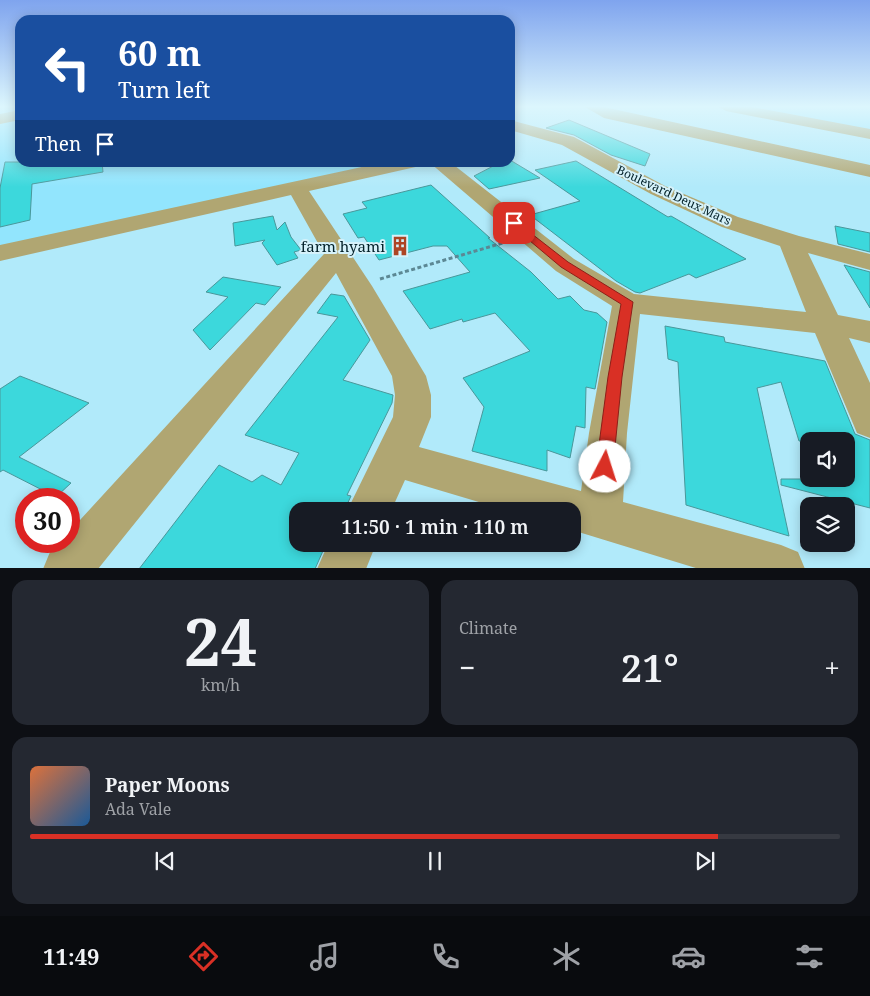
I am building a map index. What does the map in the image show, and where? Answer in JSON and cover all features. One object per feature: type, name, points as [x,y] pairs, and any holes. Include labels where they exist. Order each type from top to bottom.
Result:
[{"type":"street","name":"Boulevard Deux Mars","points":[[536,134],[568,141],[685,202],[730,222],[790,242],[870,262]]},
{"type":"street","points":[[698,134],[870,171]]},
{"type":"street","points":[[847,166],[865,134]]},
{"type":"street","points":[[0,253],[391,167]]},
{"type":"street","points":[[444,167],[565,265],[628,302],[828,324],[870,332]]},
{"type":"street","points":[[297,188],[336,255],[358,286],[409,376],[414,395],[412,417],[395,459],[374,502]]},
{"type":"street","points":[[790,242],[870,422]]},
{"type":"street","points":[[67,568],[336,255]]},
{"type":"street","points":[[600,518],[608,433],[628,302]]},
{"type":"street","points":[[395,459],[781,568]]},
{"type":"street","points":[[341,568],[349,552]]},
{"type":"path","points":[[358,286],[530,235]]},
{"type":"shaded area","points":[[0,134],[15,134],[15,167],[382,167],[0,247]]},
{"type":"building","points":[[568,134],[601,134],[650,154],[645,166],[611,155]]},
{"type":"building","points":[[576,161],[668,217],[671,216],[746,259],[696,278],[689,274],[640,293],[635,292],[616,281],[530,215],[580,201],[535,170]]},
{"type":"building","points":[[5,162],[15,162],[15,167],[102,167],[103,172],[32,184],[30,220],[0,227],[0,188]]},
{"type":"building","points":[[515,163],[540,178],[489,189],[474,176],[491,167],[515,167]]},
{"type":"building","points":[[431,185],[490,238],[488,238],[531,272],[558,299],[570,296],[584,310],[597,313],[607,322],[595,389],[586,387],[585,428],[576,426],[570,458],[547,450],[547,471],[472,451],[484,407],[463,378],[530,351],[495,313],[463,322],[462,319],[430,329],[403,291],[470,272],[447,246],[433,246],[379,260],[364,237],[358,238],[343,214],[367,208],[362,202]]},
{"type":"building","points":[[273,216],[277,230],[285,222],[291,237],[301,250],[294,252],[298,258],[277,265],[262,243],[265,240],[235,246],[233,223]]},
{"type":"building","points":[[835,226],[870,233],[870,252],[838,244]]},
{"type":"building","points":[[844,265],[870,272],[870,308]]},
{"type":"building","points":[[223,277],[281,287],[265,305],[256,303],[210,350],[193,330],[228,297],[206,292]]},
{"type":"building","points":[[331,294],[344,296],[370,340],[343,380],[393,395],[392,403],[347,495],[351,496],[348,502],[289,502],[289,552],[322,552],[315,568],[140,568],[219,465],[252,482],[262,475],[281,485],[299,453],[245,435],[338,317],[317,313]]},
{"type":"building","points":[[665,326],[724,337],[725,342],[825,361],[854,432],[800,432],[799,441],[781,382],[757,388],[789,536],[686,505],[678,362],[668,359]]},
{"type":"building","points":[[20,376],[89,403],[19,457],[71,483],[66,488],[38,488],[3,470],[0,472],[0,389]]},
{"type":"building","points":[[855,434],[870,440],[870,508],[855,504],[855,497],[827,497],[781,485],[781,479],[800,479],[800,487],[855,487]]},
{"type":"place","name":"farm hyami","points":[[400,246]]},
{"type":"route","points":[[514,223],[565,265],[628,302],[615,377],[605,467]]}]
